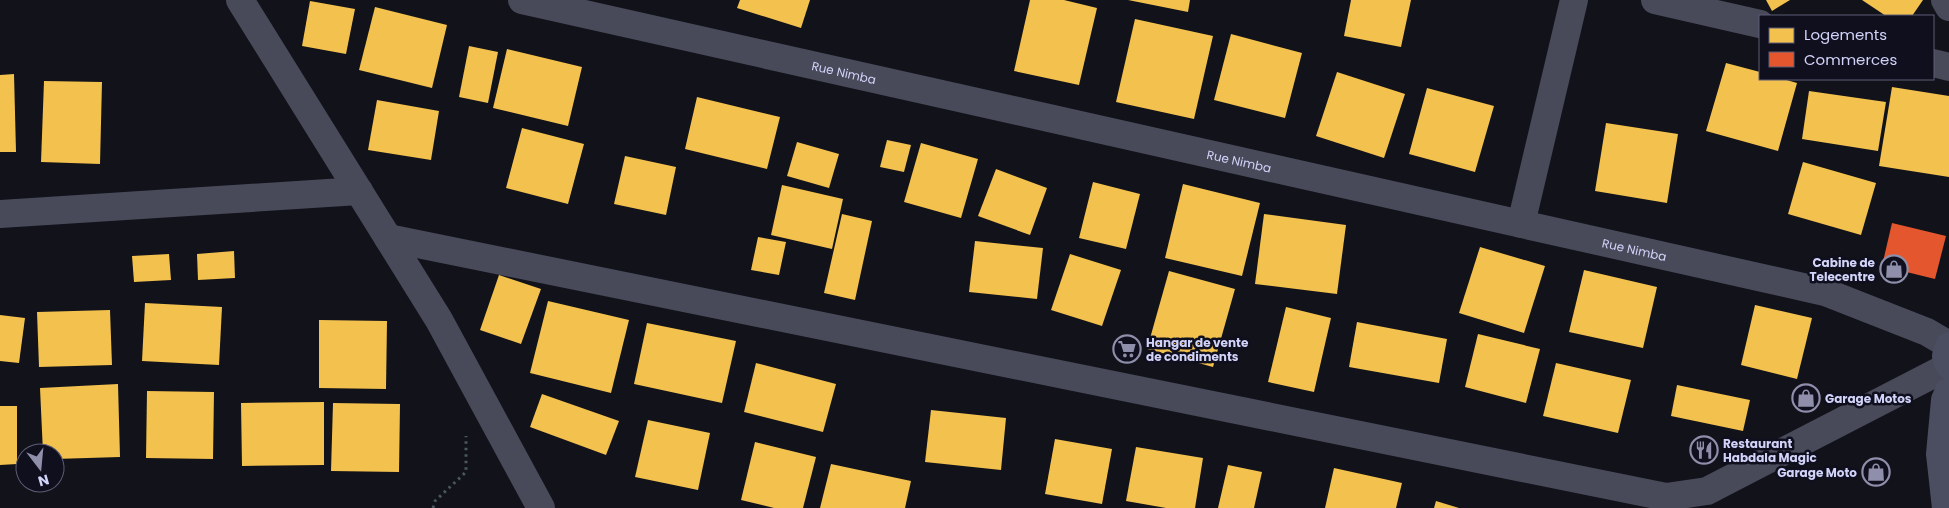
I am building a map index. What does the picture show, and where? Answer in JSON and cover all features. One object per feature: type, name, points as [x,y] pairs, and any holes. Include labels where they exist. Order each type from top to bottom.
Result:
[{"type":"street","points":[[240,0],[439,320],[541,508]]},
{"type":"street","name":"Rue Nimba","points":[[522,0],[1824,292],[1927,332],[1949,346]]},
{"type":"street","points":[[1521,224],[1574,0]]},
{"type":"street","points":[[1656,0],[1759,24]]},
{"type":"street","points":[[1945,0],[1949,7]]},
{"type":"street","points":[[1934,63],[1949,66]]},
{"type":"street","points":[[0,214],[359,191]]},
{"type":"street","points":[[388,238],[1666,497],[1707,491],[1949,366],[1946,356],[1949,346]]},
{"type":"street","points":[[1946,508],[1940,454],[1945,400],[1949,391]]},
{"type":"path","points":[[433,508],[435,501],[466,472],[466,428]]},
{"type":"building: Logements","points":[[740,0],[810,0],[801,28],[737,8]]},
{"type":"building: Logements","points":[[1030,0],[1064,0],[1097,8],[1079,85],[1014,71]]},
{"type":"building: Logements","points":[[1128,0],[1190,0],[1188,12]]},
{"type":"building: Logements","points":[[1351,0],[1411,0],[1401,47],[1344,36]]},
{"type":"building: Logements","points":[[1766,0],[1790,0],[1772,11]]},
{"type":"building: Logements","points":[[1862,0],[1923,0],[1913,15],[1884,15]]},
{"type":"building: Logements","points":[[310,1],[355,9],[346,54],[302,46]]},
{"type":"building: Logements","points":[[375,7],[447,25],[432,88],[359,70]]},
{"type":"building: Logements","points":[[1135,19],[1213,36],[1194,119],[1116,102]]},
{"type":"building: Logements","points":[[1231,34],[1302,53],[1285,118],[1214,100]]},
{"type":"building: Logements","points":[[469,46],[498,52],[488,103],[459,97]]},
{"type":"building: Logements","points":[[507,49],[582,67],[568,126],[493,108]]},
{"type":"building: Logements","points":[[1726,63],[1759,72],[1759,80],[1786,80],[1797,83],[1778,151],[1706,131]]},
{"type":"building: Logements","points":[[1337,72],[1405,94],[1384,158],[1316,136]]},
{"type":"building: Logements","points":[[14,74],[16,152],[0,152],[0,75]]},
{"type":"building: Logements","points":[[44,81],[102,82],[100,164],[41,162]]},
{"type":"building: Logements","points":[[1892,87],[1949,96],[1949,177],[1879,166]]},
{"type":"building: Logements","points":[[1427,88],[1494,106],[1475,172],[1409,154]]},
{"type":"building: Logements","points":[[1809,91],[1886,102],[1878,151],[1802,139]]},
{"type":"building: Logements","points":[[697,97],[780,117],[767,169],[685,149]]},
{"type":"building: Logements","points":[[377,100],[439,111],[431,160],[368,150]]},
{"type":"building: Logements","points":[[1606,123],[1678,134],[1667,203],[1595,191]]},
{"type":"building: Logements","points":[[522,128],[584,144],[568,204],[506,188]]},
{"type":"building: Logements","points":[[887,140],[911,145],[904,172],[880,167]]},
{"type":"building: Logements","points":[[797,142],[839,154],[829,188],[787,176]]},
{"type":"building: Logements","points":[[921,143],[978,159],[961,218],[904,202]]},
{"type":"building: Logements","points":[[625,156],[676,167],[666,215],[614,204]]},
{"type":"building: Logements","points":[[1803,162],[1876,183],[1861,235],[1788,214]]},
{"type":"building: Logements","points":[[996,169],[1047,188],[1030,235],[978,216]]},
{"type":"building: Logements","points":[[1093,182],[1140,194],[1126,249],[1079,238]]},
{"type":"building: Logements","points":[[1183,184],[1260,203],[1242,276],[1165,258]]},
{"type":"building: Logements","points":[[782,185],[843,199],[832,249],[771,235]]},
{"type":"building: Logements","points":[[842,214],[872,221],[855,300],[824,293]]},
{"type":"building: Logements","points":[[1264,214],[1346,225],[1337,294],[1255,284]]},
{"type":"building: Logements","points":[[758,237],[786,242],[779,275],[751,270]]},
{"type":"building: Logements","points":[[975,241],[1043,248],[1037,299],[969,292]]},
{"type":"building: Logements","points":[[1480,247],[1545,266],[1524,333],[1459,313]]},
{"type":"building: Logements","points":[[234,251],[235,278],[198,280],[197,254]]},
{"type":"building: Logements","points":[[169,254],[171,280],[134,282],[132,256]]},
{"type":"building: Logements","points":[[1070,254],[1121,270],[1102,326],[1051,310]]},
{"type":"building: Logements","points":[[1584,270],[1657,287],[1643,348],[1569,332]]},
{"type":"building: Logements","points":[[1169,271],[1235,289],[1213,367],[1147,349]]},
{"type":"building: Logements","points":[[499,275],[541,289],[521,344],[480,330]]},
{"type":"building: Logements","points":[[548,301],[629,320],[611,393],[530,373]]},
{"type":"building: Logements","points":[[145,303],[222,307],[219,365],[142,361]]},
{"type":"building: Logements","points":[[1755,305],[1812,318],[1797,379],[1741,365]]},
{"type":"building: Logements","points":[[1286,307],[1331,318],[1314,392],[1268,382]]},
{"type":"building: Logements","points":[[110,310],[112,365],[39,367],[37,312]]},
{"type":"building: Logements","points":[[0,315],[25,318],[19,363],[0,361]]},
{"type":"building: Logements","points":[[319,320],[387,321],[386,389],[319,388]]},
{"type":"building: Logements","points":[[1357,322],[1447,339],[1439,383],[1349,367]]},
{"type":"building: Logements","points":[[647,323],[736,341],[722,403],[634,384]]},
{"type":"building: Logements","points":[[1478,334],[1540,349],[1526,403],[1465,387]]},
{"type":"building: Logements","points":[[756,363],[836,384],[823,432],[744,412]]},
{"type":"building: Logements","points":[[1556,363],[1631,380],[1618,433],[1543,416]]},
{"type":"building: Logements","points":[[118,384],[120,457],[65,459],[65,443],[43,443],[40,388]]},
{"type":"building: Logements","points":[[1677,385],[1750,400],[1743,431],[1671,416]]},
{"type":"building: Logements","points":[[147,391],[214,392],[213,459],[146,458]]},
{"type":"building: Logements","points":[[542,394],[619,421],[606,455],[530,427]]},
{"type":"building: Logements","points":[[324,402],[324,465],[242,466],[241,403]]},
{"type":"building: Logements","points":[[333,403],[400,404],[399,472],[331,471]]},
{"type":"building: Logements","points":[[0,406],[17,406],[15,464],[0,465]]},
{"type":"building: Logements","points":[[931,410],[1006,418],[1001,470],[925,462]]},
{"type":"building: Logements","points":[[648,420],[710,433],[698,490],[635,477]]},
{"type":"building: Logements","points":[[1055,439],[1112,449],[1102,504],[1045,494]]},
{"type":"building: Logements","points":[[755,442],[816,457],[803,508],[774,508],[741,500]]},
{"type":"building: Logements","points":[[1136,447],[1203,458],[1195,508],[1166,508],[1126,501]]},
{"type":"building: Logements","points":[[831,464],[911,481],[905,508],[820,508]]},
{"type":"building: Logements","points":[[1228,465],[1262,472],[1254,508],[1218,508]]},
{"type":"building: Logements","points":[[1334,468],[1402,483],[1396,508],[1325,508]]},
{"type":"building: Logements","points":[[1436,501],[1459,508],[1434,508]]},
{"type":"building: Commerces","points":[[1892,223],[1946,236],[1935,279],[1882,266]]},
{"type":"place","name":"Cabine de Telecentre","points":[[1894,269]]},
{"type":"place","name":"Hangar de vente de condiments","points":[[1127,349]]},
{"type":"place","name":"Garage Motos","points":[[1806,398]]},
{"type":"place","name":"Restaurant Habdala Magic","points":[[1704,450]]},
{"type":"place","name":"Garage Moto","points":[[1876,472]]}]
